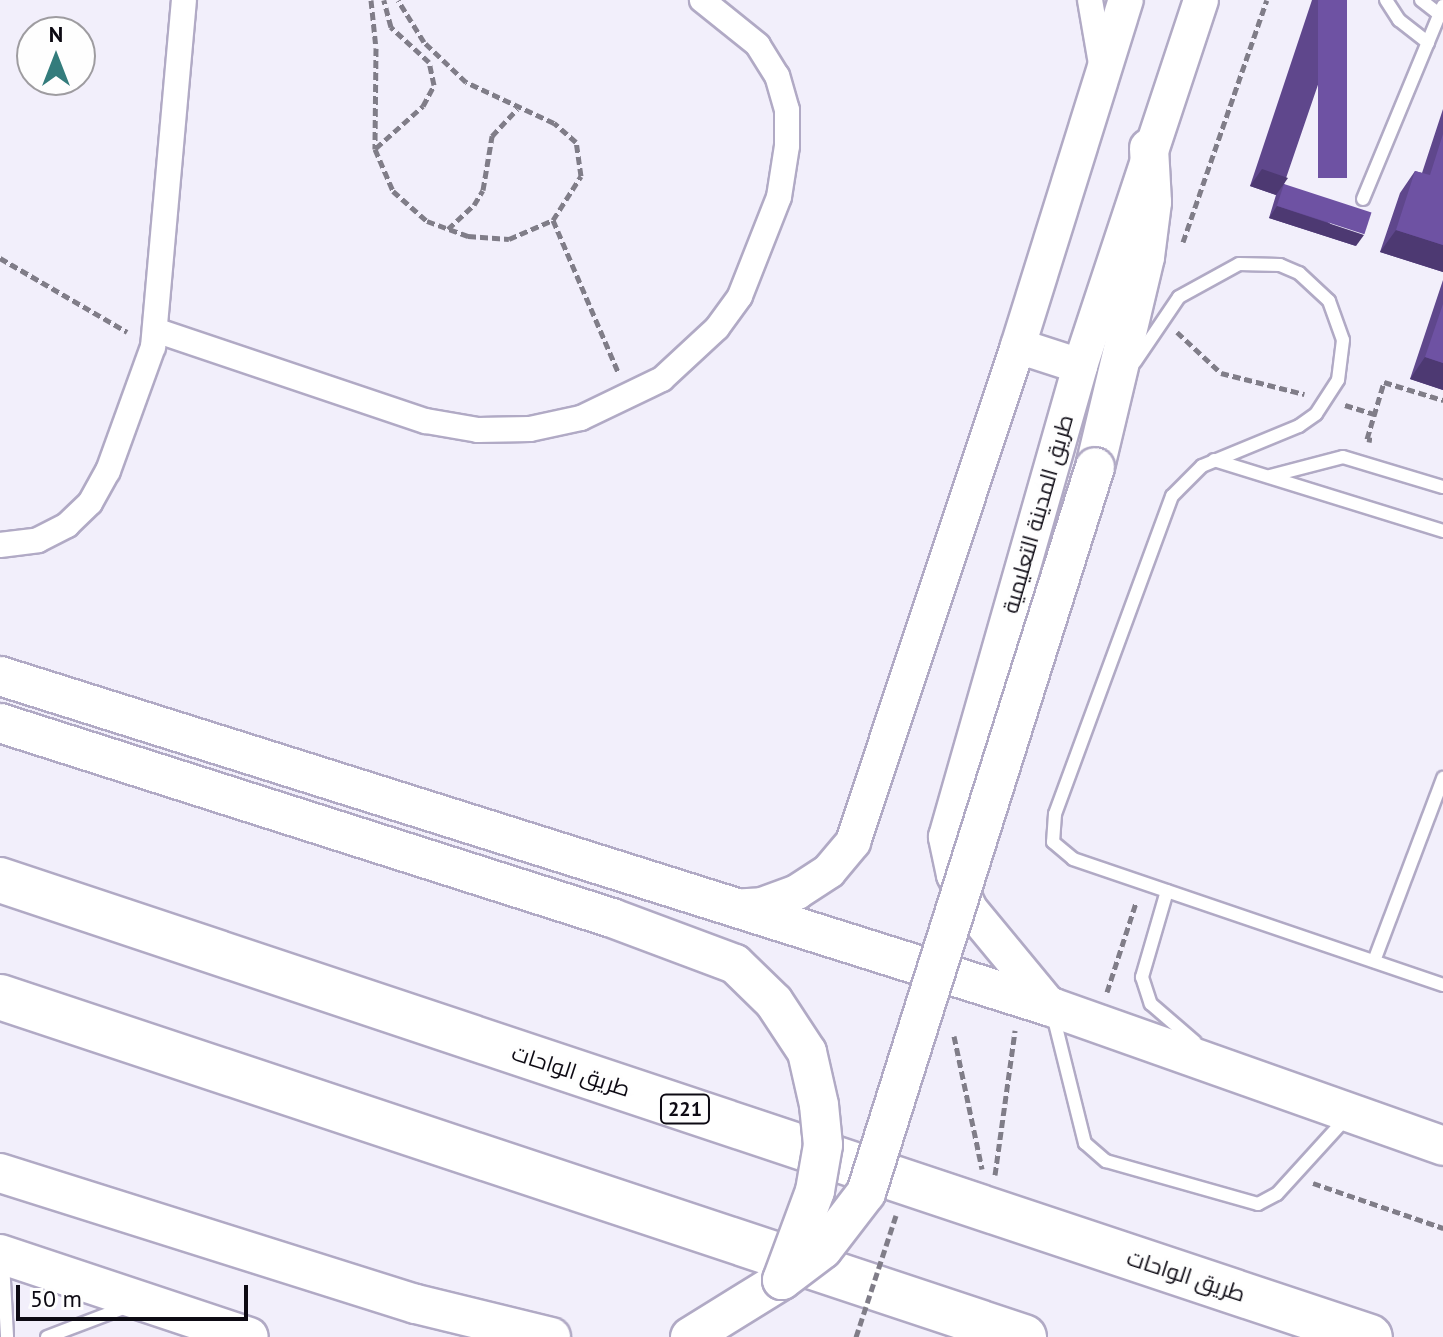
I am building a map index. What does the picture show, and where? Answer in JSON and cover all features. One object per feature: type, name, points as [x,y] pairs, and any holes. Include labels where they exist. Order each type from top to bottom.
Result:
[{"type":"highway","name":"طريق الواحات","points":[[0,880],[1370,1337]]},
{"type":"highway","points":[[0,997],[1024,1337]]},
{"type":"main road","points":[[690,1337],[782,1280],[823,1249],[866,1193],[1095,467],[1150,230],[1149,148]]},
{"type":"main road","points":[[0,676],[724,907],[1035,1002],[1443,1146]]},
{"type":"main road","points":[[0,723],[625,922],[735,964],[774,1002],[807,1052],[819,1105],[823,1145],[815,1191],[782,1280]]},
{"type":"main road","points":[[0,1173],[416,1304],[551,1337]]},
{"type":"main road","points":[[1,1255],[249,1337]]},
{"type":"street","points":[[0,545],[38,540],[67,525],[90,503],[108,471],[155,339],[184,0]]},
{"type":"street","points":[[155,339],[426,421],[478,430],[530,429],[581,418],[630,399],[692,356],[717,328],[757,260],[779,197],[787,110],[777,76],[758,45],[702,0]]},
{"type":"street","points":[[1090,0],[1102,72]]},
{"type":"street","points":[[724,907],[762,905],[797,892],[829,871],[853,842],[1018,346],[1126,0]]},
{"type":"street","name":"طريق المدينة التعليمية","points":[[1035,1002],[970,909],[954,875],[946,837],[1080,366],[1149,148],[1201,0]]},
{"type":"street","points":[[1018,346],[1080,366]]},
{"type":"lane","points":[[1386,0],[1399,20],[1428,43]]},
{"type":"lane","points":[[1363,199],[1441,10],[1421,0]]},
{"type":"lane","points":[[1112,398],[1163,316],[1201,281],[1239,264],[1259,262],[1299,273],[1329,301],[1343,340],[1338,380],[1328,400],[1299,426],[1214,460],[1191,475],[1166,508],[1052,823],[1053,842],[1064,856],[1443,985]]},
{"type":"lane","points":[[1269,476],[1343,457],[1443,487]]},
{"type":"lane","points":[[1214,460],[1443,531]]},
{"type":"lane","points":[[1374,961],[1443,778]]},
{"type":"lane","points":[[1167,891],[1143,963],[1145,991],[1170,1025],[1247,1079]]},
{"type":"lane","points":[[1035,1002],[1085,1143],[1093,1155],[1250,1204],[1271,1199],[1350,1114]]},
{"type":"lane","points":[[1,1255],[7,1337]]},
{"type":"lane","points":[[47,1337],[144,1301]]},
{"type":"path","points":[[371,0],[376,48],[375,149],[393,191],[427,221],[447,229],[509,239],[553,220],[581,176],[581,155],[568,132],[491,98],[443,64],[398,0]]},
{"type":"path","points":[[375,149],[423,106],[434,85],[429,62],[391,27],[384,0]]},
{"type":"path","points":[[1178,257],[1267,0]]},
{"type":"path","points":[[447,229],[474,205],[483,190],[492,136],[517,109]]},
{"type":"path","points":[[553,220],[630,399]]},
{"type":"path","points":[[0,258],[155,339]]},
{"type":"path","points":[[1163,316],[1221,373],[1375,414]]},
{"type":"path","points":[[1180,336],[1188,325]]},
{"type":"path","points":[[1379,443],[1367,439],[1384,382],[1443,400]]},
{"type":"path","points":[[1096,1024],[1143,883]]},
{"type":"path","points":[[991,1210],[1035,1002]]},
{"type":"path","points":[[954,1036],[991,1210]]},
{"type":"path","points":[[1293,1177],[1443,1228]]},
{"type":"path","points":[[856,1337],[899,1205]]},
{"type":"building","points":[[1318,0],[1347,0],[1347,178],[1318,178]]},
{"type":"building","points":[[1443,134],[1443,245],[1396,230],[1415,171],[1430,175]]},
{"type":"building","points":[[1284,184],[1371,212],[1364,234],[1277,206]]},
{"type":"building","points":[[1443,304],[1443,363],[1425,357]]}]
